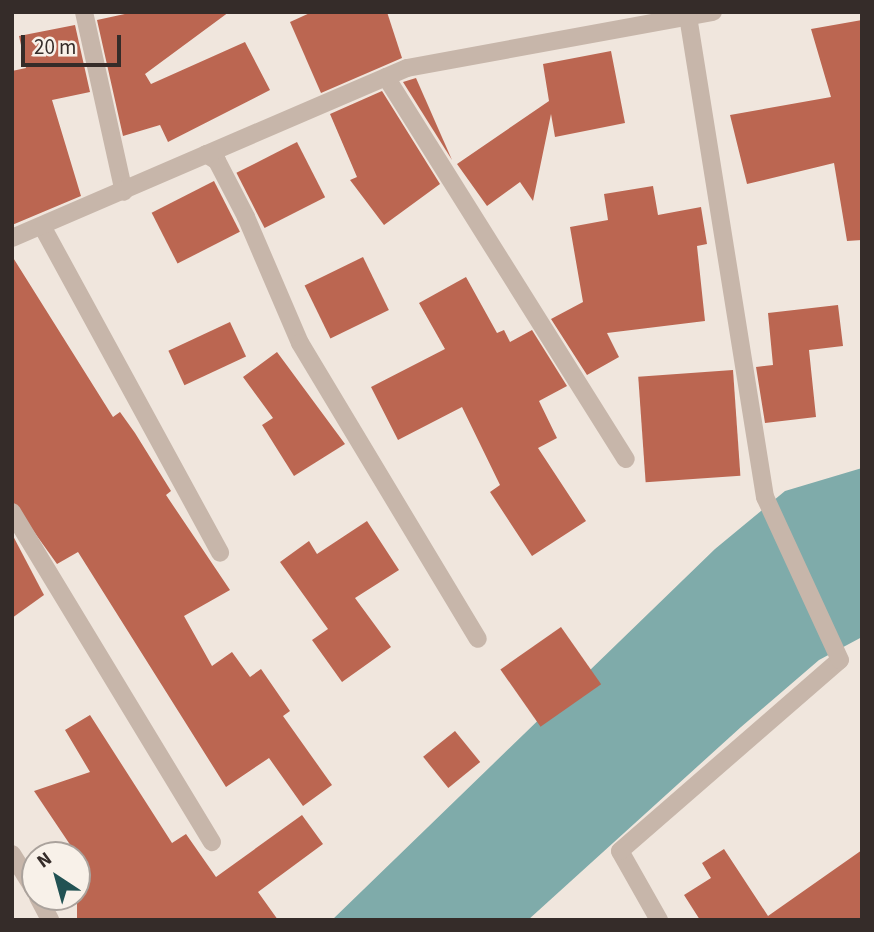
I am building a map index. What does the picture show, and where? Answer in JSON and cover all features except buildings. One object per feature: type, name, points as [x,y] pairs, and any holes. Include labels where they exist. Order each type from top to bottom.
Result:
[{"type":"street","points":[[84,12],[124,192]]},
{"type":"street","points":[[12,238],[386,77],[449,56],[713,12]]},
{"type":"street","points":[[659,920],[620,851],[840,660],[765,497],[688,16]]},
{"type":"street","points":[[386,77],[626,459]]},
{"type":"street","points":[[206,154],[217,161],[246,217],[300,343],[478,639]]},
{"type":"street","points":[[43,226],[220,553]]},
{"type":"street","points":[[12,512],[212,842]]},
{"type":"water","points":[[862,468],[862,637],[819,660],[528,920],[332,920],[715,549],[785,491]]}]
